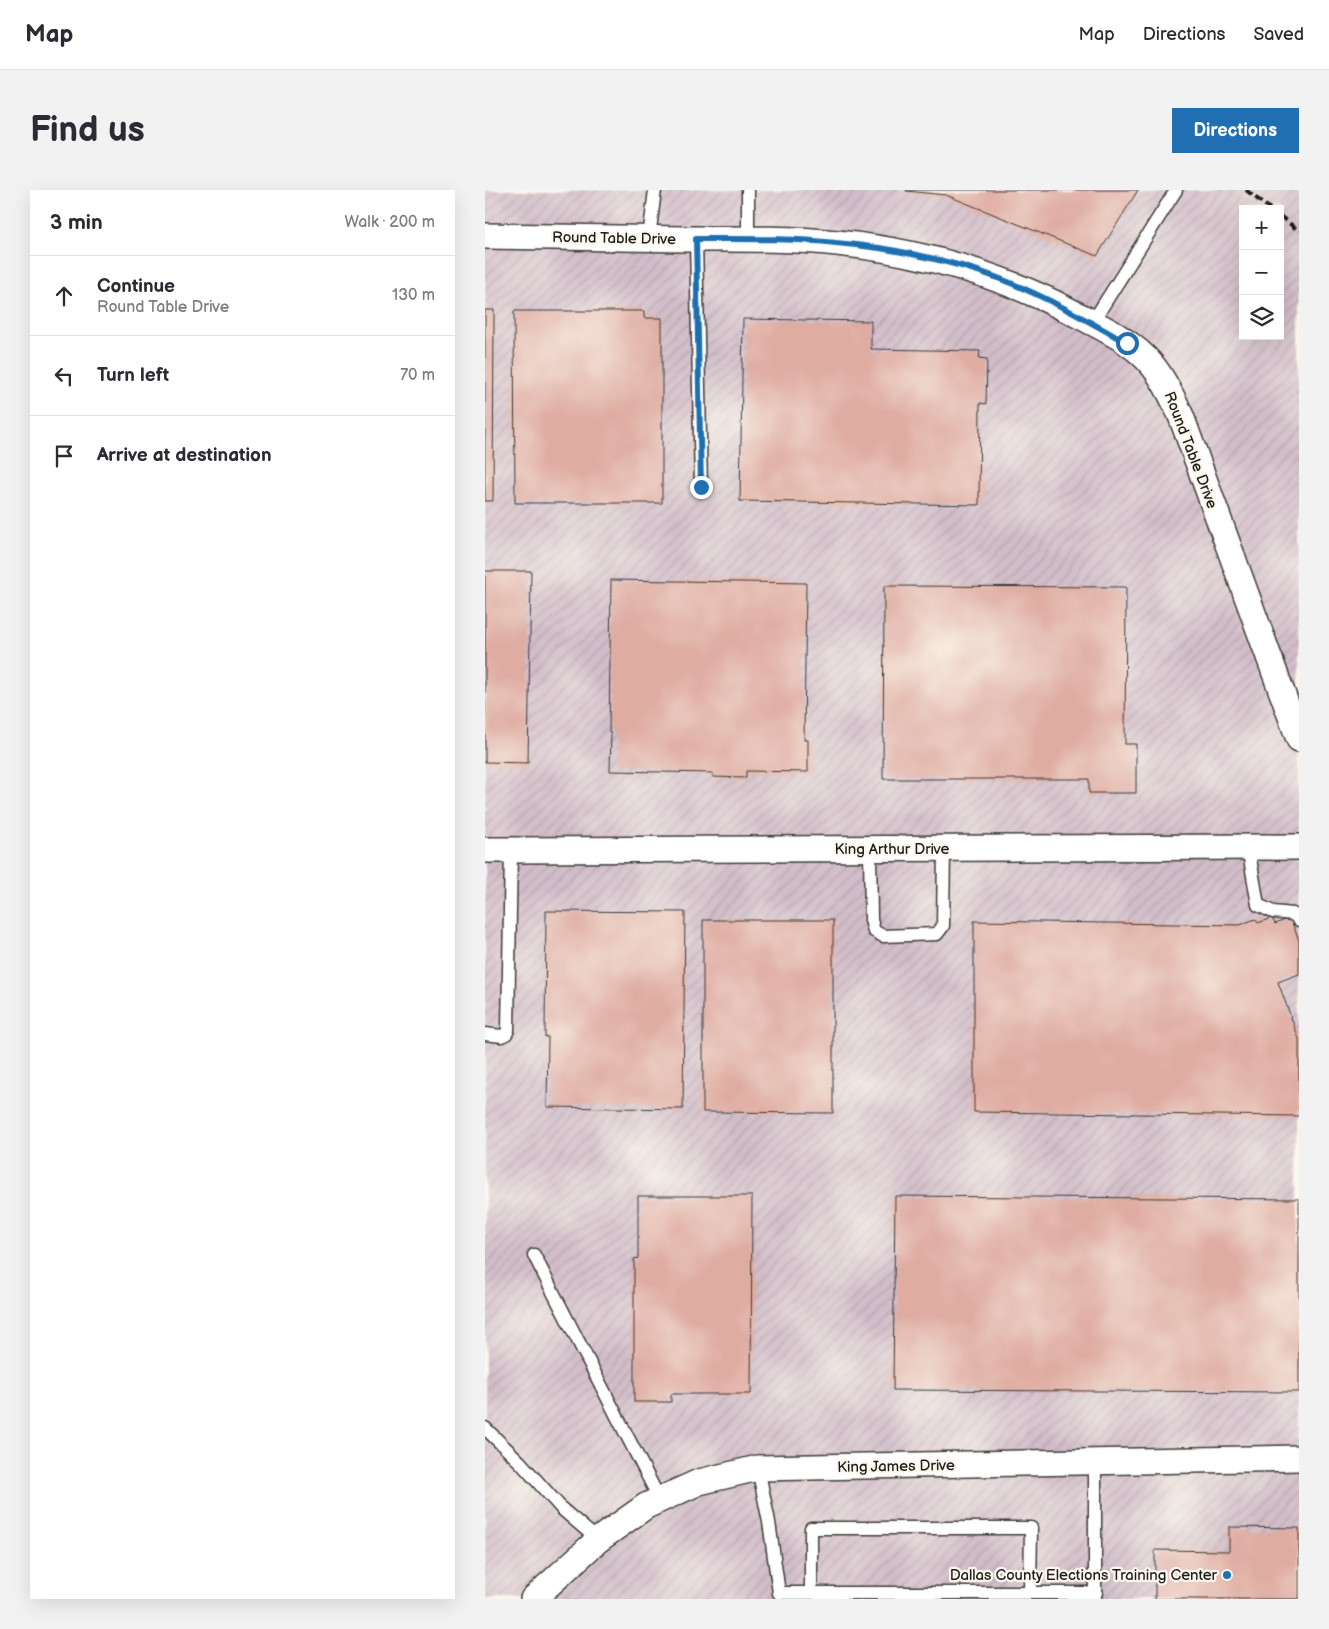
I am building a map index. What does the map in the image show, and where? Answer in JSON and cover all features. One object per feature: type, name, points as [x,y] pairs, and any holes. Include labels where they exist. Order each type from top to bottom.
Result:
[{"type":"street","name":"Round Table Drive","points":[[485,236],[748,239],[837,243],[880,249],[932,259],[996,277],[1024,288],[1127,343],[1151,364],[1171,394],[1181,416],[1299,739]]},
{"type":"street","name":"King Arthur Drive","points":[[485,850],[1299,847]]},
{"type":"street","name":"King James Drive","points":[[533,1599],[598,1540],[646,1506],[699,1482],[757,1468],[1299,1458]]},
{"type":"lane","points":[[649,238],[655,190]]},
{"type":"lane","points":[[748,190],[748,239]]},
{"type":"lane","points":[[1092,323],[1176,190]]},
{"type":"lane","points":[[696,239],[701,487]]},
{"type":"lane","points":[[1248,847],[1259,904],[1273,912],[1293,914],[1299,920]]},
{"type":"lane","points":[[870,849],[871,920],[874,931],[883,936],[937,934],[943,926],[944,849]]},
{"type":"lane","points":[[485,1034],[502,1036],[508,1030],[511,850]]},
{"type":"lane","points":[[534,1255],[660,1500]]},
{"type":"lane","points":[[485,1428],[520,1462],[562,1509],[598,1540]]},
{"type":"lane","points":[[757,1468],[769,1522],[779,1593],[951,1596],[1030,1593],[1095,1596],[1095,1462]]},
{"type":"lane","points":[[811,1593],[811,1528],[1031,1528],[1030,1593]]},
{"type":"shaded area","points":[[485,190],[1299,190],[1299,1599],[485,1599]]},
{"type":"building","points":[[906,190],[1138,190],[1097,256],[946,195]]},
{"type":"building","points":[[485,310],[494,310],[493,501],[485,501]]},
{"type":"building","points":[[514,311],[644,311],[644,318],[662,318],[662,503],[515,503]]},
{"type":"building","points":[[743,319],[871,321],[871,349],[980,351],[979,358],[987,359],[986,404],[980,403],[979,505],[740,501]]},
{"type":"building","points":[[485,571],[531,571],[528,763],[485,762]]},
{"type":"building","points":[[611,580],[806,583],[804,740],[808,740],[808,772],[746,771],[746,778],[713,777],[713,773],[610,771]]},
{"type":"building","points":[[884,586],[1126,587],[1125,744],[1136,744],[1136,793],[1089,793],[1089,779],[883,779]]},
{"type":"building","points":[[546,911],[685,912],[683,1109],[547,1107],[548,1037],[545,1037]]},
{"type":"building","points":[[1272,918],[1275,924],[1290,918],[1299,940],[1299,974],[1278,982],[1299,1039],[1299,1116],[974,1112],[974,921],[1240,925],[1255,919],[1258,923]]},
{"type":"building","points":[[703,920],[833,920],[833,1113],[703,1112]]},
{"type":"building","points":[[638,1196],[752,1196],[751,1394],[671,1394],[671,1402],[634,1402],[634,1259],[638,1258]]},
{"type":"building","points":[[895,1196],[1299,1199],[1299,1392],[893,1390]]},
{"type":"building","name":"Dallas County Elections Training Center","points":[[1229,1527],[1299,1528],[1299,1599],[1155,1599],[1155,1550],[1229,1551]]},
{"type":"railway","points":[[1246,190],[1265,205]]},
{"type":"railway","points":[[1284,219],[1299,231]]},
{"type":"place","name":"Dallas County Elections Training Center","points":[[1227,1575]]},
{"type":"route","points":[[701,487],[696,239],[803,240],[871,247],[932,259],[996,277],[1024,288],[1127,343]]}]
